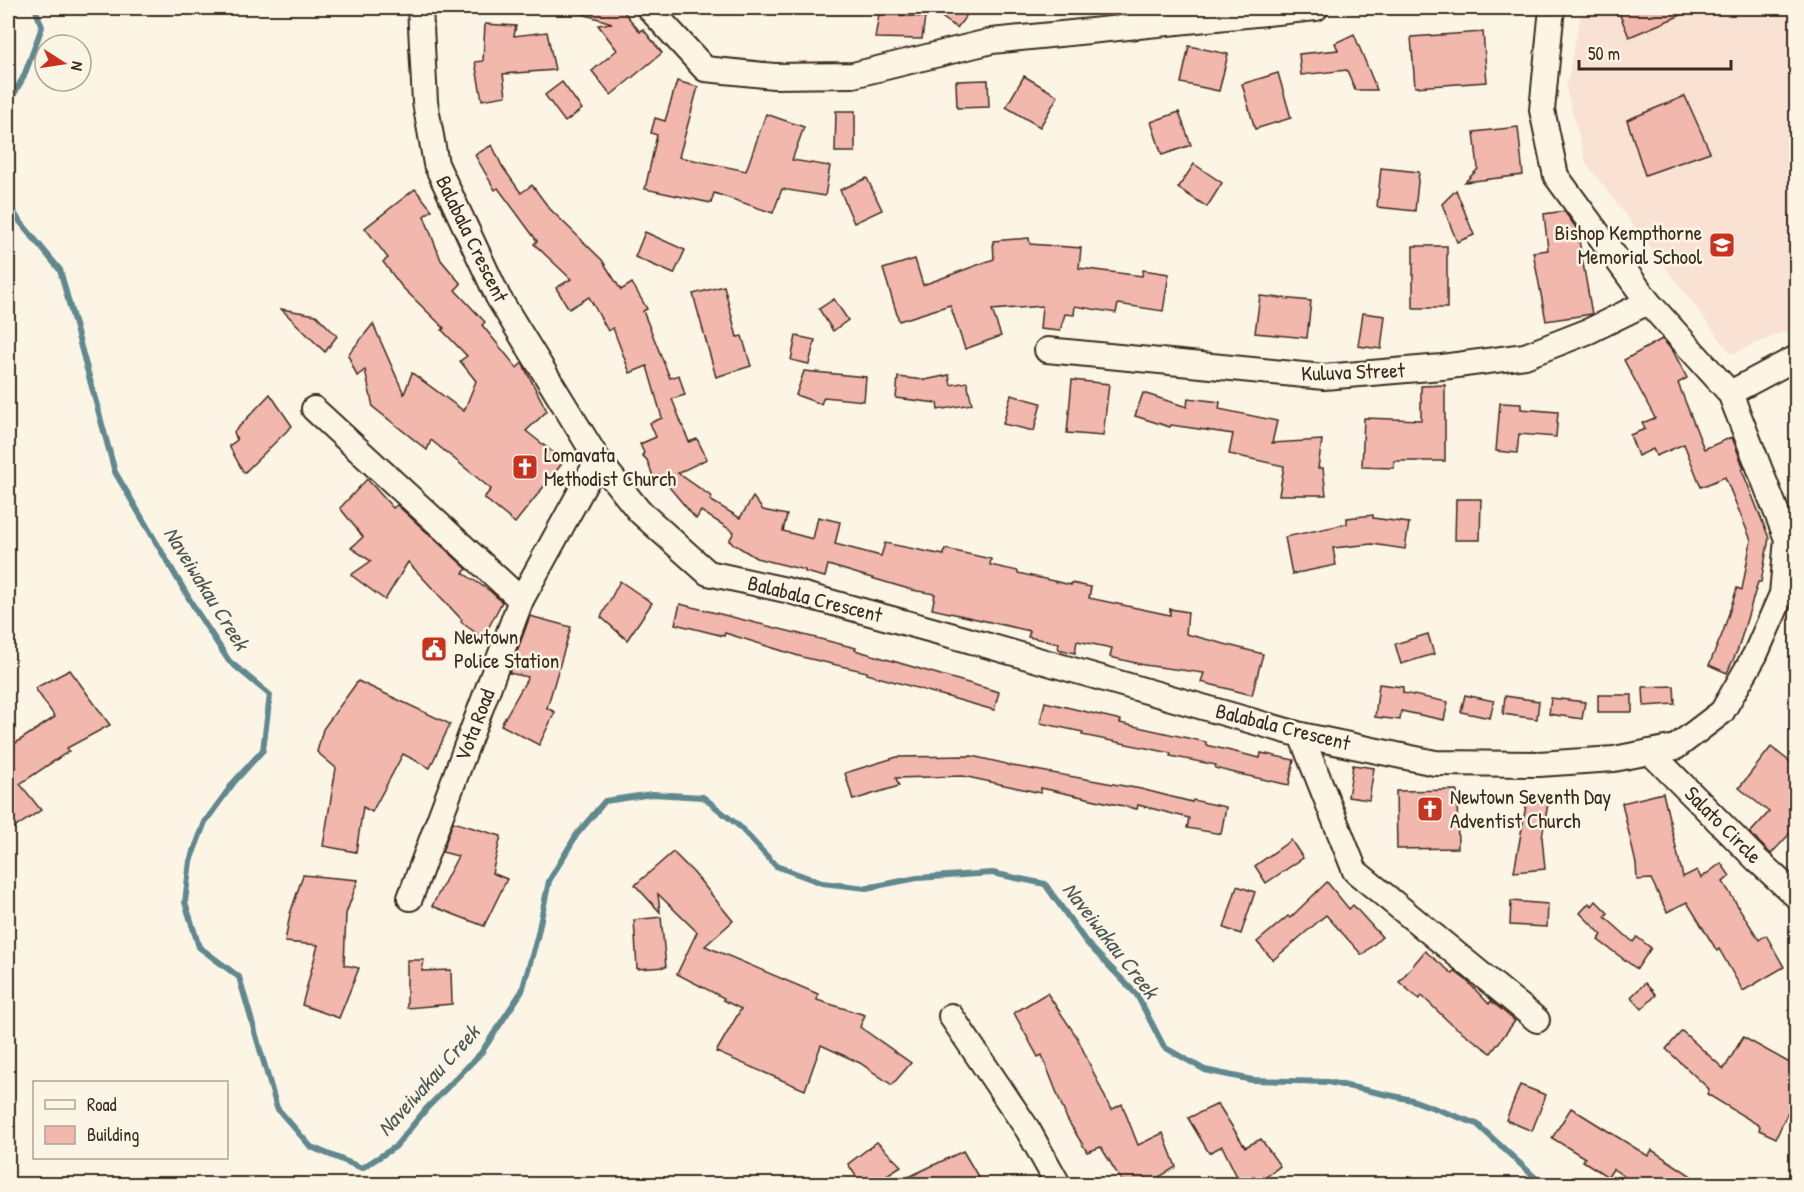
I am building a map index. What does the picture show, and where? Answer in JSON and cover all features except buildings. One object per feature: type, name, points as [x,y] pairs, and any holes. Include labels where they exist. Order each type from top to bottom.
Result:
[{"type":"street","name":"Balabala Crescent","points":[[420,8],[425,102],[436,164],[498,297],[598,460],[639,511],[708,573],[786,590],[885,617],[1301,735],[1435,763],[1539,764],[1614,759],[1676,747],[1722,712],[1755,655],[1782,594],[1786,539],[1730,393],[1648,302],[1556,176],[1542,110],[1552,8]]},
{"type":"street","points":[[649,8],[705,69],[774,76],[854,75],[992,41],[1316,8]]},
{"type":"street","name":"Kuluva Street","points":[[1047,350],[1324,377],[1442,367],[1524,356],[1589,332],[1648,302]]},
{"type":"street","points":[[1730,393],[1797,358]]},
{"type":"street","points":[[314,409],[521,600]]},
{"type":"street","name":"Vota Road","points":[[410,898],[521,600],[598,460]]},
{"type":"street","points":[[1301,735],[1355,871],[1537,1020]]},
{"type":"street","name":"Salato Circle","points":[[1650,752],[1757,860],[1797,896]]},
{"type":"street","points":[[951,1016],[1028,1130],[1058,1185]]},
{"type":"shaded area","name":"Bishop Kempthorne Memorial School","points":[[1582,8],[1796,8],[1796,327],[1731,354],[1586,163],[1566,88]]},
{"type":"waterway","name":"Naveiwakau Creek","points":[[8,105],[24,76],[42,27],[35,8]]},
{"type":"waterway","name":"Naveiwakau Creek","points":[[8,202],[18,219],[60,270],[115,472],[197,612],[229,661],[270,695],[263,750],[234,782],[205,822],[190,861],[185,902],[199,947],[239,977],[277,1108],[311,1147],[362,1168],[395,1147],[427,1108],[481,1053],[522,991],[537,938],[549,881],[577,834],[605,801],[652,794],[703,797],[739,826],[776,866],[822,883],[866,888],[917,878],[992,873],[1045,884],[1086,942],[1137,995],[1164,1047],[1205,1070],[1252,1080],[1328,1082],[1412,1100],[1477,1124],[1542,1184]]},
{"type":"place","name":"Bishop Kempthorne Memorial School","points":[[1722,245]]},
{"type":"place","name":"Lomavata Methodist Church","points":[[525,467]]},
{"type":"place","name":"Newtown Police Station","points":[[434,649]]},
{"type":"place","name":"Newtown Seventh Day Adventist Church","points":[[1430,809]]}]
